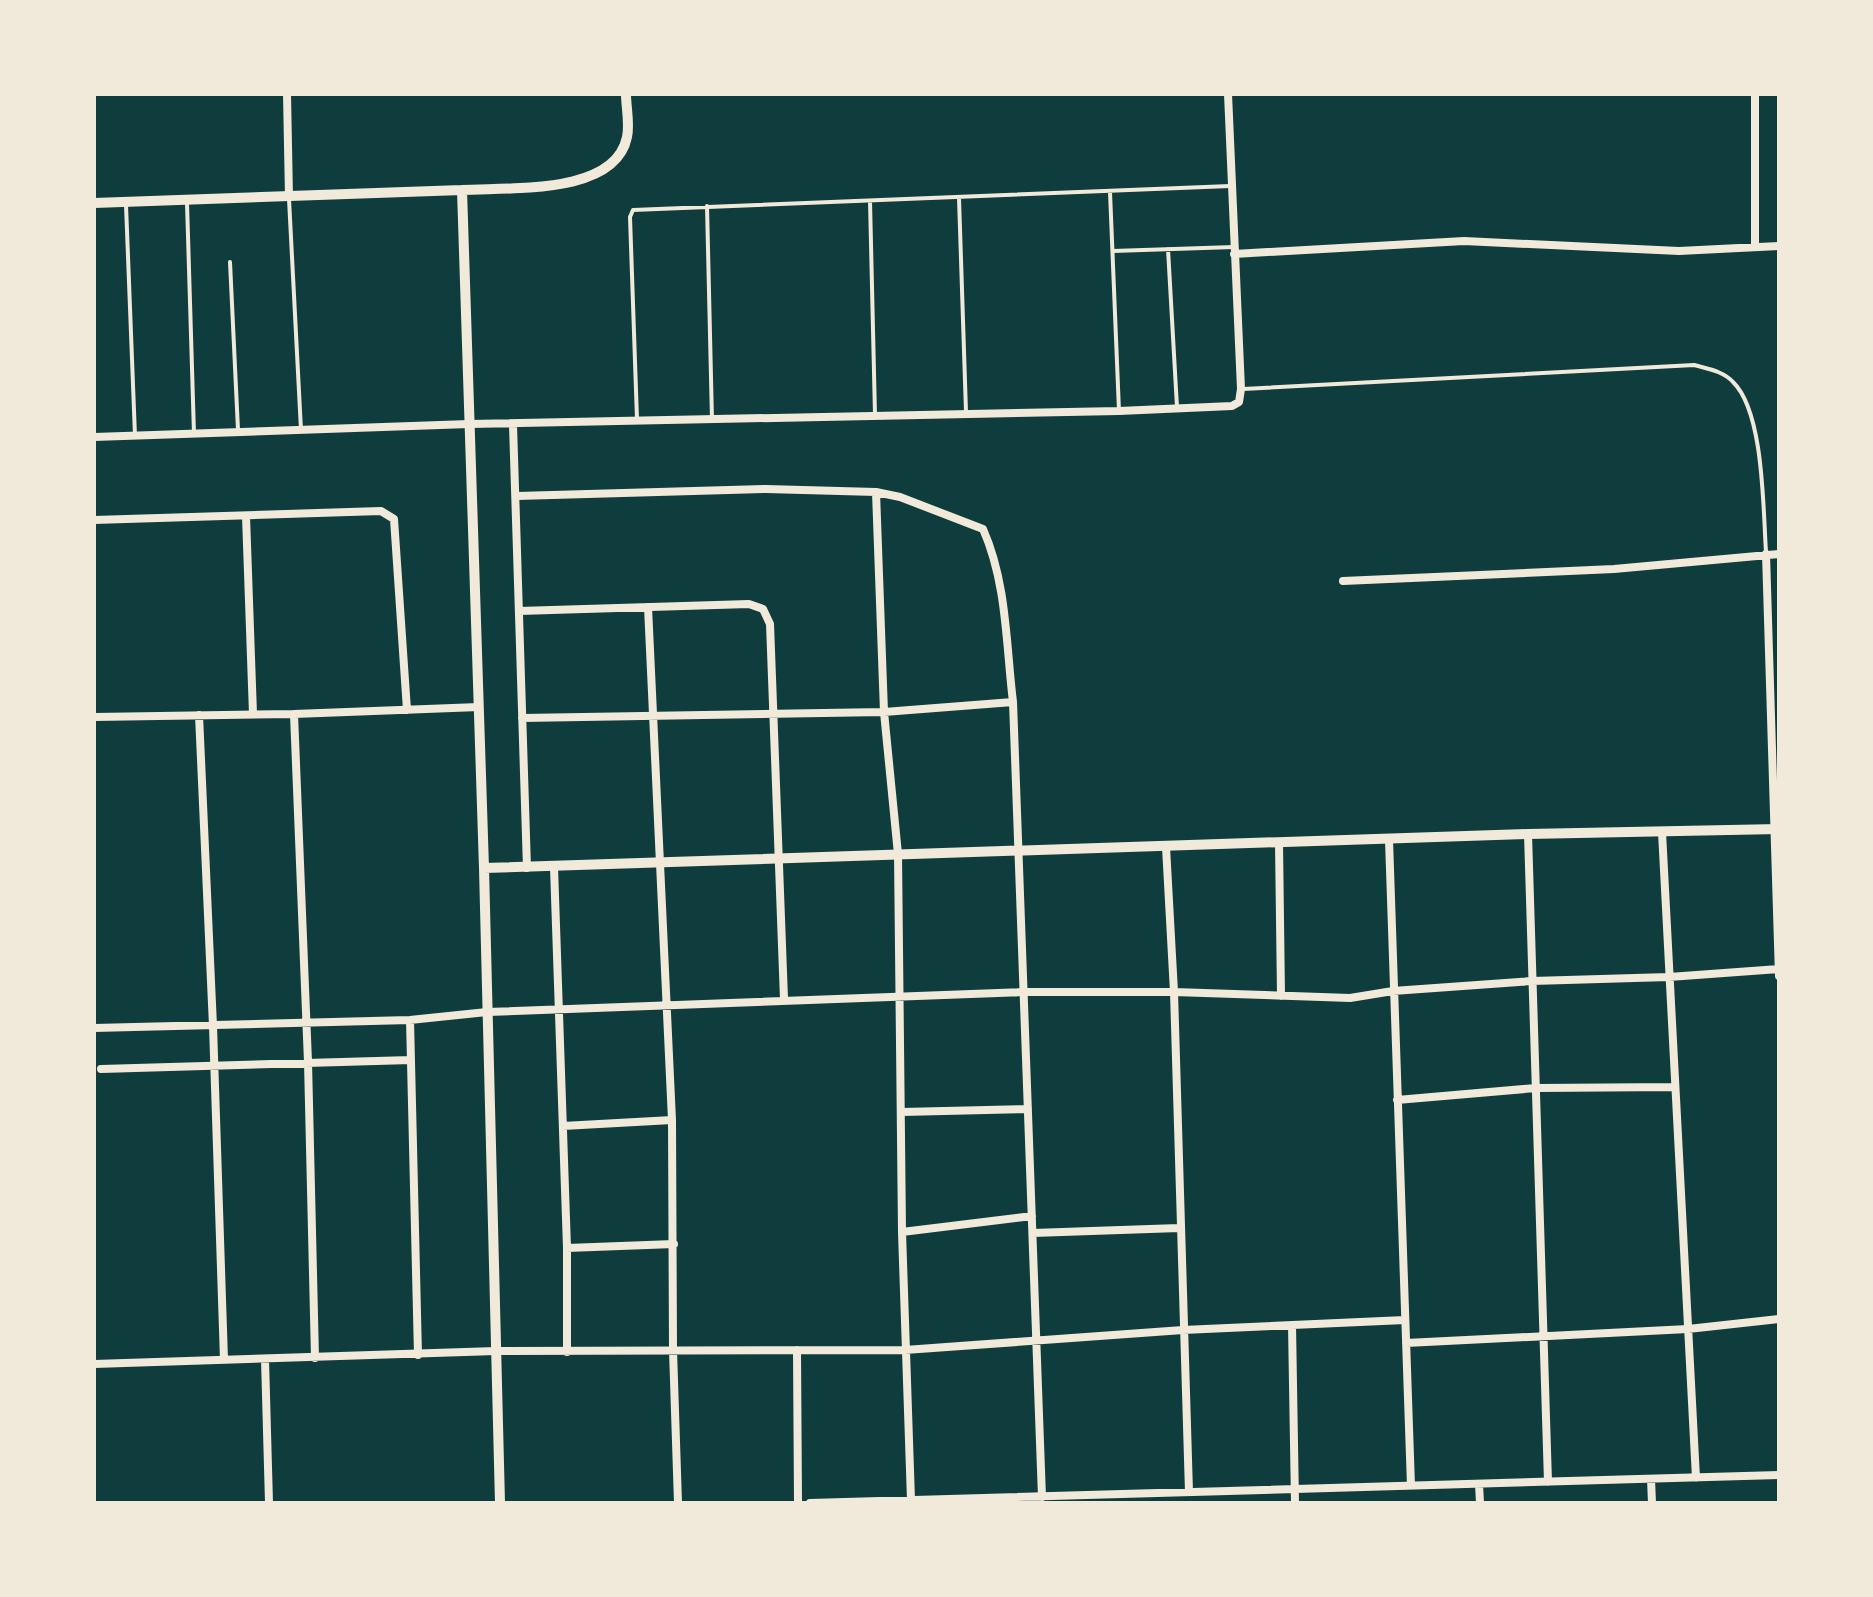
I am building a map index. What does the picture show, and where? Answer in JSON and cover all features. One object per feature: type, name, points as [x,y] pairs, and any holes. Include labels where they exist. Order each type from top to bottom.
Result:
[{"type":"street","points":[[287,94],[289,197]]},
{"type":"street","points":[[94,203],[561,184],[589,178],[614,163],[627,138],[626,94]]},
{"type":"street","points":[[94,437],[469,424],[1232,406],[1239,402],[1241,389],[1228,94]]},
{"type":"street","points":[[1755,94],[1755,247]]},
{"type":"street","points":[[462,190],[500,1503]]},
{"type":"street","points":[[1234,251],[1464,241],[1679,251],[1779,246]]},
{"type":"street","points":[[513,425],[527,868]]},
{"type":"street","points":[[517,496],[766,489],[876,492],[900,497],[983,529],[994,553],[1001,592],[1013,702],[1042,1497]]},
{"type":"street","points":[[876,492],[884,712],[898,854],[902,1232],[912,1502]]},
{"type":"street","points":[[94,520],[381,511],[394,519],[407,710]]},
{"type":"street","points":[[246,516],[253,714]]},
{"type":"street","points":[[1766,554],[1777,829],[1779,976]]},
{"type":"street","points":[[1343,581],[1614,569],[1779,554]]},
{"type":"street","points":[[519,611],[749,604],[763,609],[770,624],[784,999]]},
{"type":"street","points":[[648,607],[672,1120],[673,1350],[678,1503]]},
{"type":"street","points":[[522,718],[884,712],[1013,702]]},
{"type":"street","points":[[94,717],[479,707]]},
{"type":"street","points":[[294,714],[308,1062],[315,1358]]},
{"type":"street","points":[[199,715],[224,1360]]},
{"type":"street","points":[[484,868],[1528,834],[1777,829]]},
{"type":"street","points":[[1662,832],[1696,1478]]},
{"type":"street","points":[[1528,834],[1548,1482]]},
{"type":"street","points":[[1389,840],[1411,1486]]},
{"type":"street","points":[[1279,843],[1281,996]]},
{"type":"street","points":[[1166,847],[1174,992],[1189,1492]]},
{"type":"street","points":[[554,867],[567,1248],[567,1352]]},
{"type":"street","points":[[94,1028],[410,1020],[487,1012],[666,1007],[898,995],[1174,992],[1350,998],[1393,991],[1532,981],[1669,977],[1779,969]]},
{"type":"street","points":[[410,1020],[418,1355]]},
{"type":"street","points":[[101,1069],[411,1060]]},
{"type":"street","points":[[1397,1100],[1536,1088],[1675,1087]]},
{"type":"street","points":[[902,1112],[1028,1109]]},
{"type":"street","points":[[563,1126],[672,1120]]},
{"type":"street","points":[[902,1232],[1032,1216]]},
{"type":"street","points":[[1033,1233],[1179,1228]]},
{"type":"street","points":[[567,1248],[674,1244]]},
{"type":"street","points":[[1406,1343],[1688,1329],[1779,1319]]},
{"type":"street","points":[[94,1364],[496,1351],[905,1350],[1183,1330],[1405,1320]]},
{"type":"street","points":[[1292,1325],[1295,1503]]},
{"type":"street","points":[[797,1350],[798,1503]]},
{"type":"street","points":[[265,1359],[269,1503]]},
{"type":"street","points":[[810,1503],[1042,1497],[1102,1499],[1189,1492],[1779,1475]]},
{"type":"street","points":[[1651,1479],[1652,1503]]},
{"type":"street","points":[[1479,1484],[1480,1503]]},
{"type":"lane","points":[[637,422],[630,217],[633,210],[1231,186]]},
{"type":"lane","points":[[1110,192],[1119,411]]},
{"type":"lane","points":[[289,197],[301,431]]},
{"type":"lane","points":[[959,198],[966,414]]},
{"type":"lane","points":[[187,200],[194,434]]},
{"type":"lane","points":[[870,201],[875,416]]},
{"type":"lane","points":[[126,202],[135,436]]},
{"type":"lane","points":[[707,206],[712,420]]},
{"type":"lane","points":[[1168,249],[1177,409]]},
{"type":"lane","points":[[1113,251],[1234,251]]},
{"type":"lane","points":[[230,262],[238,432]]},
{"type":"lane","points":[[1241,389],[1694,365],[1719,372],[1744,395],[1751,413],[1761,476],[1766,554]]}]
